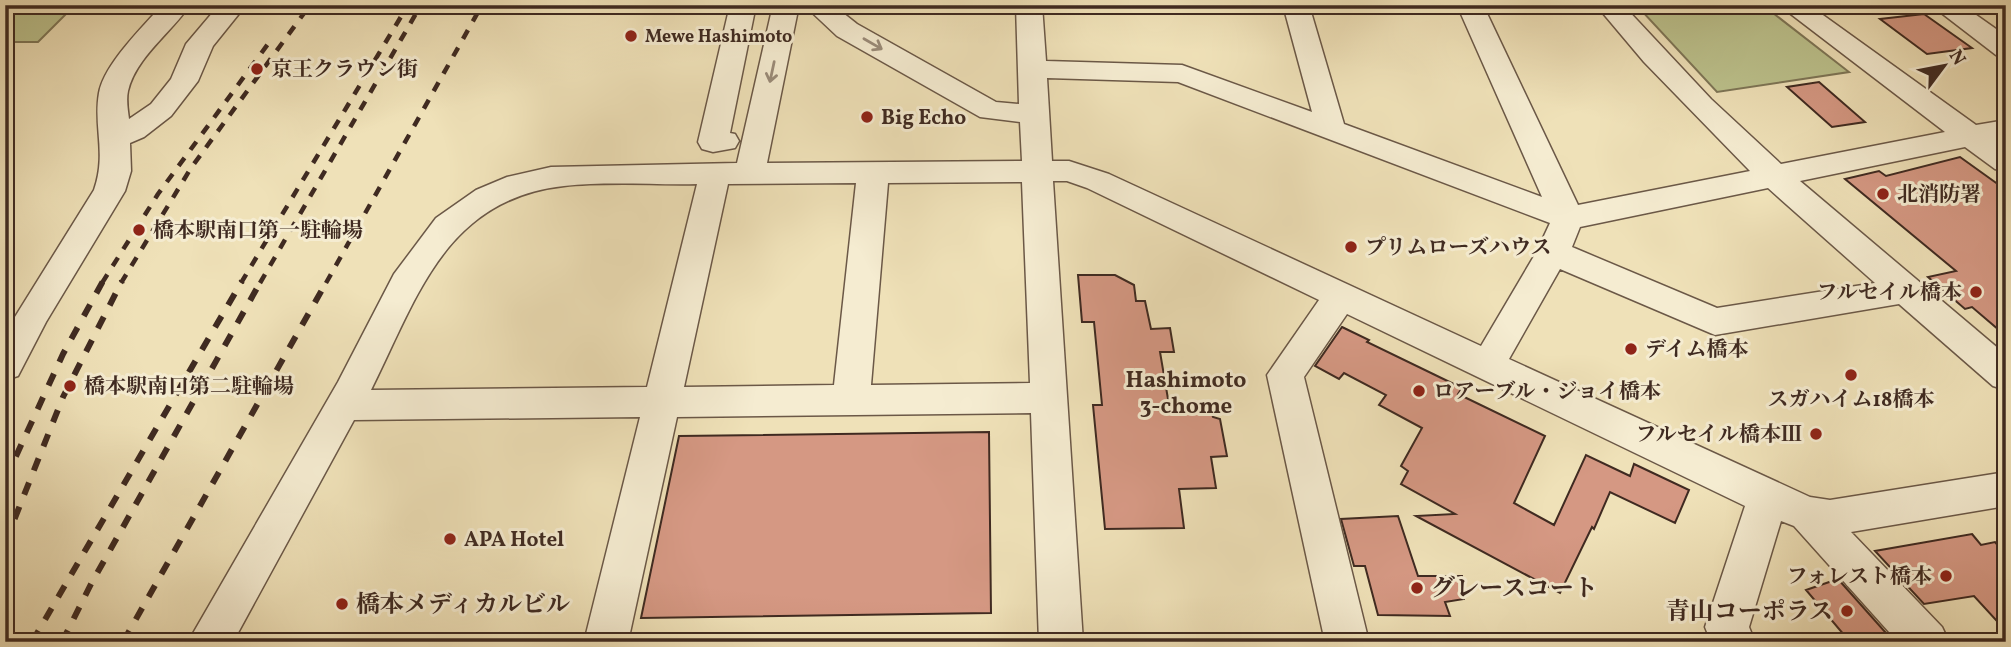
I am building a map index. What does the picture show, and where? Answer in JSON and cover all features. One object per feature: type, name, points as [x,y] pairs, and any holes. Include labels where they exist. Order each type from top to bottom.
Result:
[{"type":"street","points":[[116,138],[99,121],[92,101],[93,82],[114,48],[154,5]]},
{"type":"street","points":[[150,62],[177,5]]},
{"type":"street","points":[[5,366],[32,316],[109,191],[116,171],[113,93],[174,42],[206,5]]},
{"type":"street","points":[[116,138],[151,120],[161,110],[184,81],[200,44],[233,5]]},
{"type":"street","points":[[606,642],[719,157],[713,142],[743,5]]},
{"type":"street","points":[[750,173],[786,5]]},
{"type":"street","points":[[817,5],[847,30],[990,111],[1035,114]]},
{"type":"street","points":[[1029,5],[1061,642]]},
{"type":"street","points":[[1296,5],[1331,130]]},
{"type":"street","points":[[1471,5],[1568,218],[1553,253],[1488,365]]},
{"type":"street","points":[[1609,5],[1676,80],[1774,174],[2006,376]]},
{"type":"street","points":[[1792,5],[2006,162]]},
{"type":"street","points":[[1944,5],[2006,49]]},
{"type":"street","points":[[161,110],[157,96],[136,81],[130,65],[150,62],[191,64]]},
{"type":"street","points":[[1033,69],[1182,74],[1568,218],[2006,128]]},
{"type":"street","points":[[210,642],[412,277],[436,240],[461,214],[484,199],[526,182],[719,157],[750,173],[1069,170],[1098,181],[1768,498],[1808,514],[1830,518],[2006,489]]},
{"type":"street","points":[[851,400],[873,172]]},
{"type":"street","points":[[1553,253],[1716,322],[1907,290]]},
{"type":"street","points":[[1339,297],[1285,375],[1347,642]]},
{"type":"street","points":[[343,405],[1050,398]]},
{"type":"street","points":[[1733,642],[1727,627],[1768,498]]},
{"type":"street","points":[[1808,514],[1927,642]]},
{"type":"green space","points":[[5,5],[75,5],[38,42],[5,42]]},
{"type":"green space","points":[[1764,6],[1849,72],[1717,92],[1640,9]]},
{"type":"building","points":[[1924,14],[1972,48],[1927,54],[1880,19]]},
{"type":"building","points":[[1819,82],[1865,122],[1832,127],[1787,87]]},
{"type":"building","points":[[1960,157],[2006,190],[2006,336],[1972,307],[1965,309],[1928,277],[1956,271],[1845,179],[1879,171],[1886,176]]},
{"type":"building","points":[[1078,275],[1115,275],[1134,285],[1136,301],[1145,301],[1151,329],[1170,328],[1174,352],[1160,352],[1169,405],[1209,404],[1213,417],[1220,419],[1227,456],[1211,457],[1216,488],[1179,489],[1184,528],[1105,529],[1093,405],[1102,405],[1094,322],[1082,322]]},
{"type":"building","points":[[1342,327],[1462,388],[1458,394],[1545,436],[1514,503],[1554,525],[1586,455],[1630,476],[1634,464],[1689,490],[1675,523],[1610,492],[1560,593],[1416,516],[1455,514],[1401,484],[1408,471],[1401,466],[1422,428],[1379,405],[1386,395],[1344,373],[1339,379],[1315,366]]},
{"type":"building","points":[[989,432],[991,613],[641,618],[679,436]]},
{"type":"building","points":[[1398,516],[1418,576],[1462,576],[1464,599],[1445,602],[1450,616],[1378,615],[1365,566],[1354,566],[1341,519]]},
{"type":"building","name":"フォレスト橋本","points":[[1972,534],[1981,545],[1995,542],[2006,555],[2006,631],[1974,596],[1924,604],[1875,551]]},
{"type":"building","name":"青山コーポラス","points":[[1838,579],[1894,642],[1850,642],[1806,590]]},
{"type":"railway","points":[[121,283],[191,168],[310,5]]},
{"type":"railway","points":[[241,283],[408,5]]},
{"type":"railway","points":[[260,283],[421,5]]},
{"type":"railway","points":[[326,283],[482,5]]},
{"type":"railway","points":[[102,283],[158,194],[268,44]]},
{"type":"railway","points":[[5,480],[63,354],[103,281]]},
{"type":"railway","points":[[5,543],[63,397],[122,281]]},
{"type":"railway","points":[[32,642],[242,281]]},
{"type":"railway","points":[[62,642],[91,584],[261,281]]},
{"type":"railway","points":[[123,642],[327,281]]},
{"type":"place","name":"Mewe Hashimoto","points":[[631,36]]},
{"type":"place","name":"京王クラウン街","points":[[257,69]]},
{"type":"place","name":"Big Echo","points":[[867,117]]},
{"type":"place","name":"北消防署","points":[[1883,194]]},
{"type":"place","name":"橋本駅南口第一駐輪場","points":[[139,230]]},
{"type":"place","name":"プリムローズハウス","points":[[1351,247]]},
{"type":"place","name":"フルセイル橋本","points":[[1976,292]]},
{"type":"place","name":"デイム橋本","points":[[1631,349]]},
{"type":"place","name":"スガハイム18橋本","points":[[1851,375]]},
{"type":"place","name":"橋本駅南口第二駐輪場","points":[[70,386]]},
{"type":"place","name":"ロアーブル・ジョイ橋本","points":[[1419,391]]},
{"type":"place","name":"フルセイル橋本Ⅲ","points":[[1816,434]]},
{"type":"place","name":"APA Hotel","points":[[450,539]]},
{"type":"place","name":"フォレスト橋本","points":[[1946,576]]},
{"type":"place","name":"グレースコート","points":[[1417,588]]},
{"type":"place","name":"橋本メディカルビル","points":[[342,604]]},
{"type":"place","name":"青山コーポラス","points":[[1847,611]]},
{"type":"district","name":"Hashimoto 3-chome","points":[[1186,392]]}]
